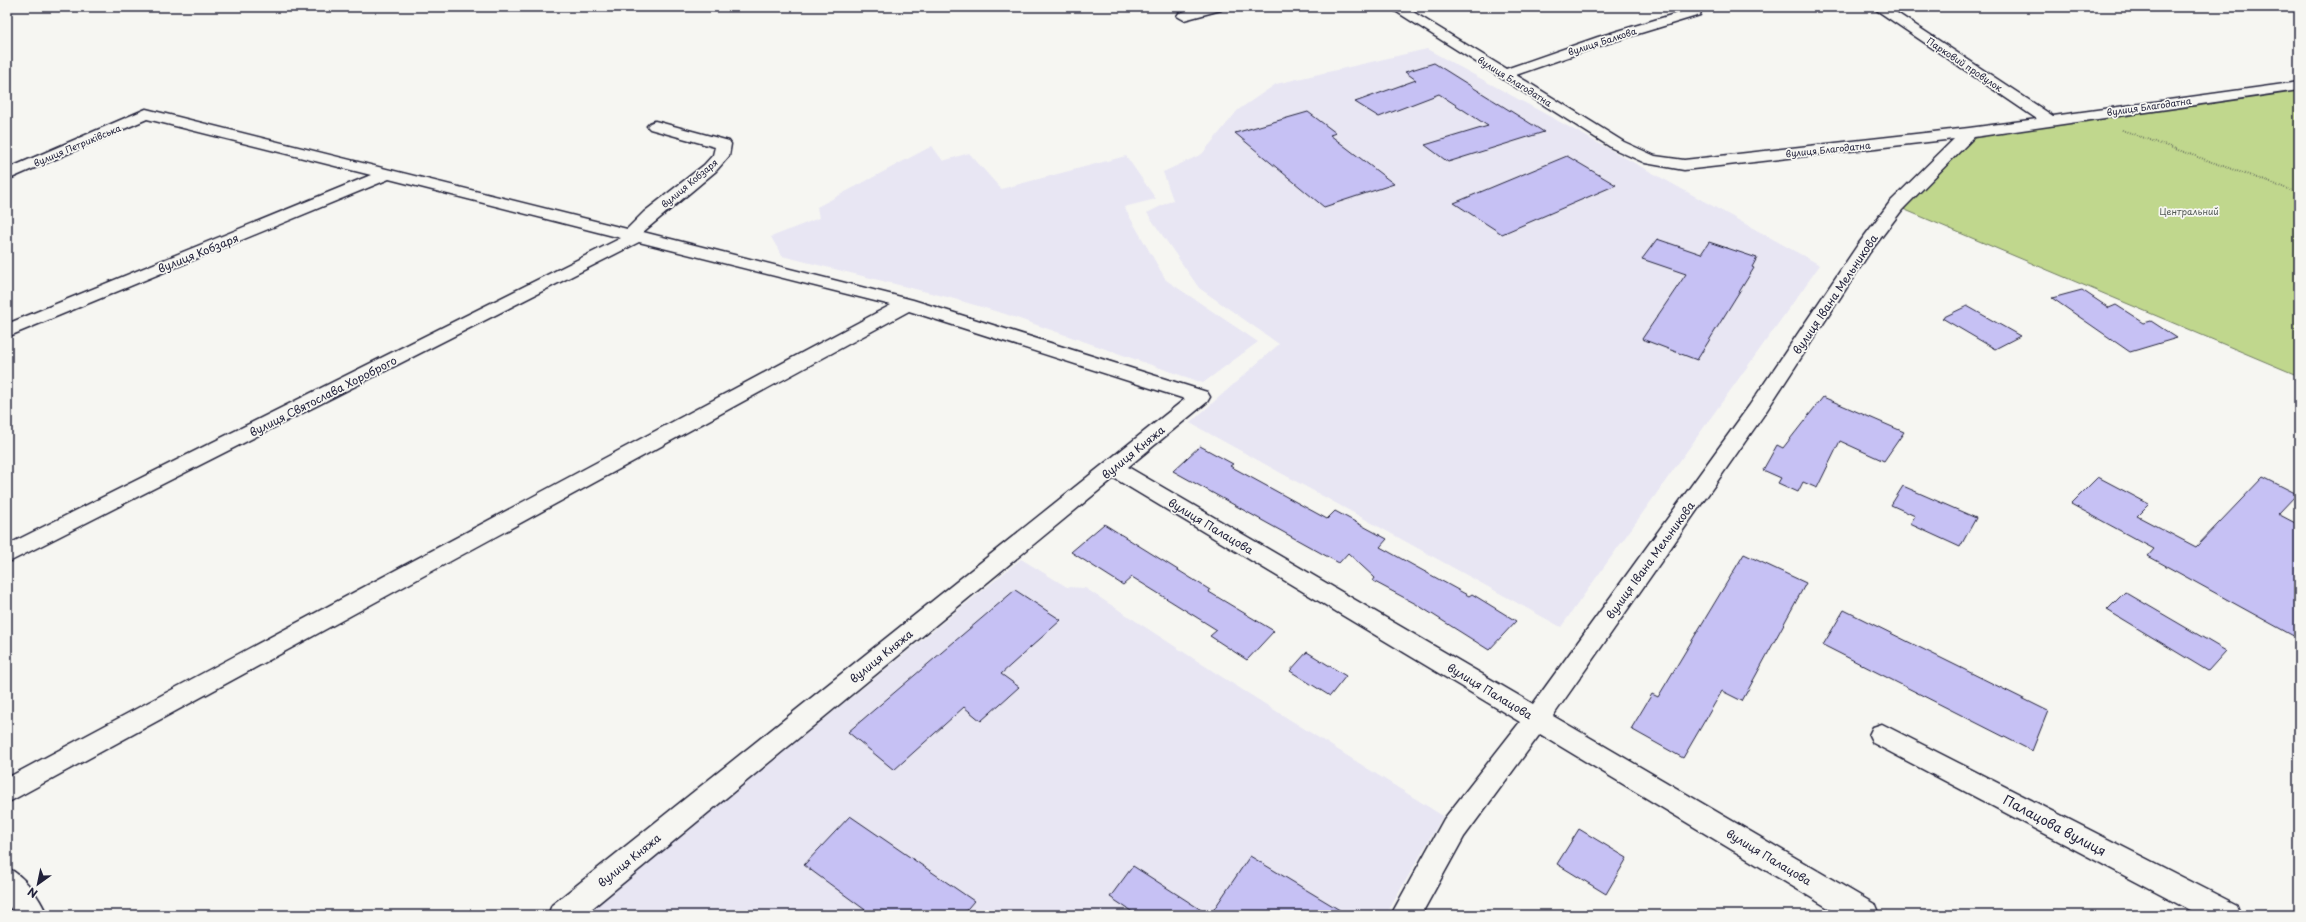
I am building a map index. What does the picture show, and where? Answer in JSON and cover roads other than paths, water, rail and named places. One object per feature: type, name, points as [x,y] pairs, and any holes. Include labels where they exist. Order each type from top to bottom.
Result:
[{"type":"street","points":[[1184,16],[1216,7]]},
{"type":"street","name":"вулиця Благодатна","points":[[1396,7],[1618,145],[1651,160],[1684,165],[1969,133],[2299,86]]},
{"type":"street","name":"вулиця Балкова","points":[[1505,74],[1603,40],[1695,12],[1695,7]]},
{"type":"street","name":"Парковий провулок","points":[[1879,7],[2050,121]]},
{"type":"street","name":"вулиця Петриківська","points":[[7,175],[146,114],[388,174]]},
{"type":"street","name":"вулиця Кобзаря","points":[[635,235],[650,216],[710,168],[721,156],[723,144],[655,126]]},
{"type":"street","name":"вулиця Івана Мельникова","points":[[1405,915],[1454,828],[1537,719],[1756,411],[1864,250],[1896,206],[1969,133]]},
{"type":"street","points":[[388,174],[907,304]]},
{"type":"street","name":"вулиця Кобзаря","points":[[7,331],[388,174]]},
{"type":"street","name":"вулиця Святослава Хороброго","points":[[7,555],[635,235]]},
{"type":"street","points":[[7,791],[907,304]]},
{"type":"street","name":"вулиця Княжа","points":[[562,915],[1200,397],[907,304]]},
{"type":"street","name":"вулиця Палацова","points":[[1114,468],[1866,915]]},
{"type":"street","name":"Палацова вулиця","points":[[1882,735],[2201,909],[2227,915]]},
{"type":"street","points":[[7,881],[33,915]]},
{"type":"park label","name":"Центральний","points":[[2189,211]]}]
